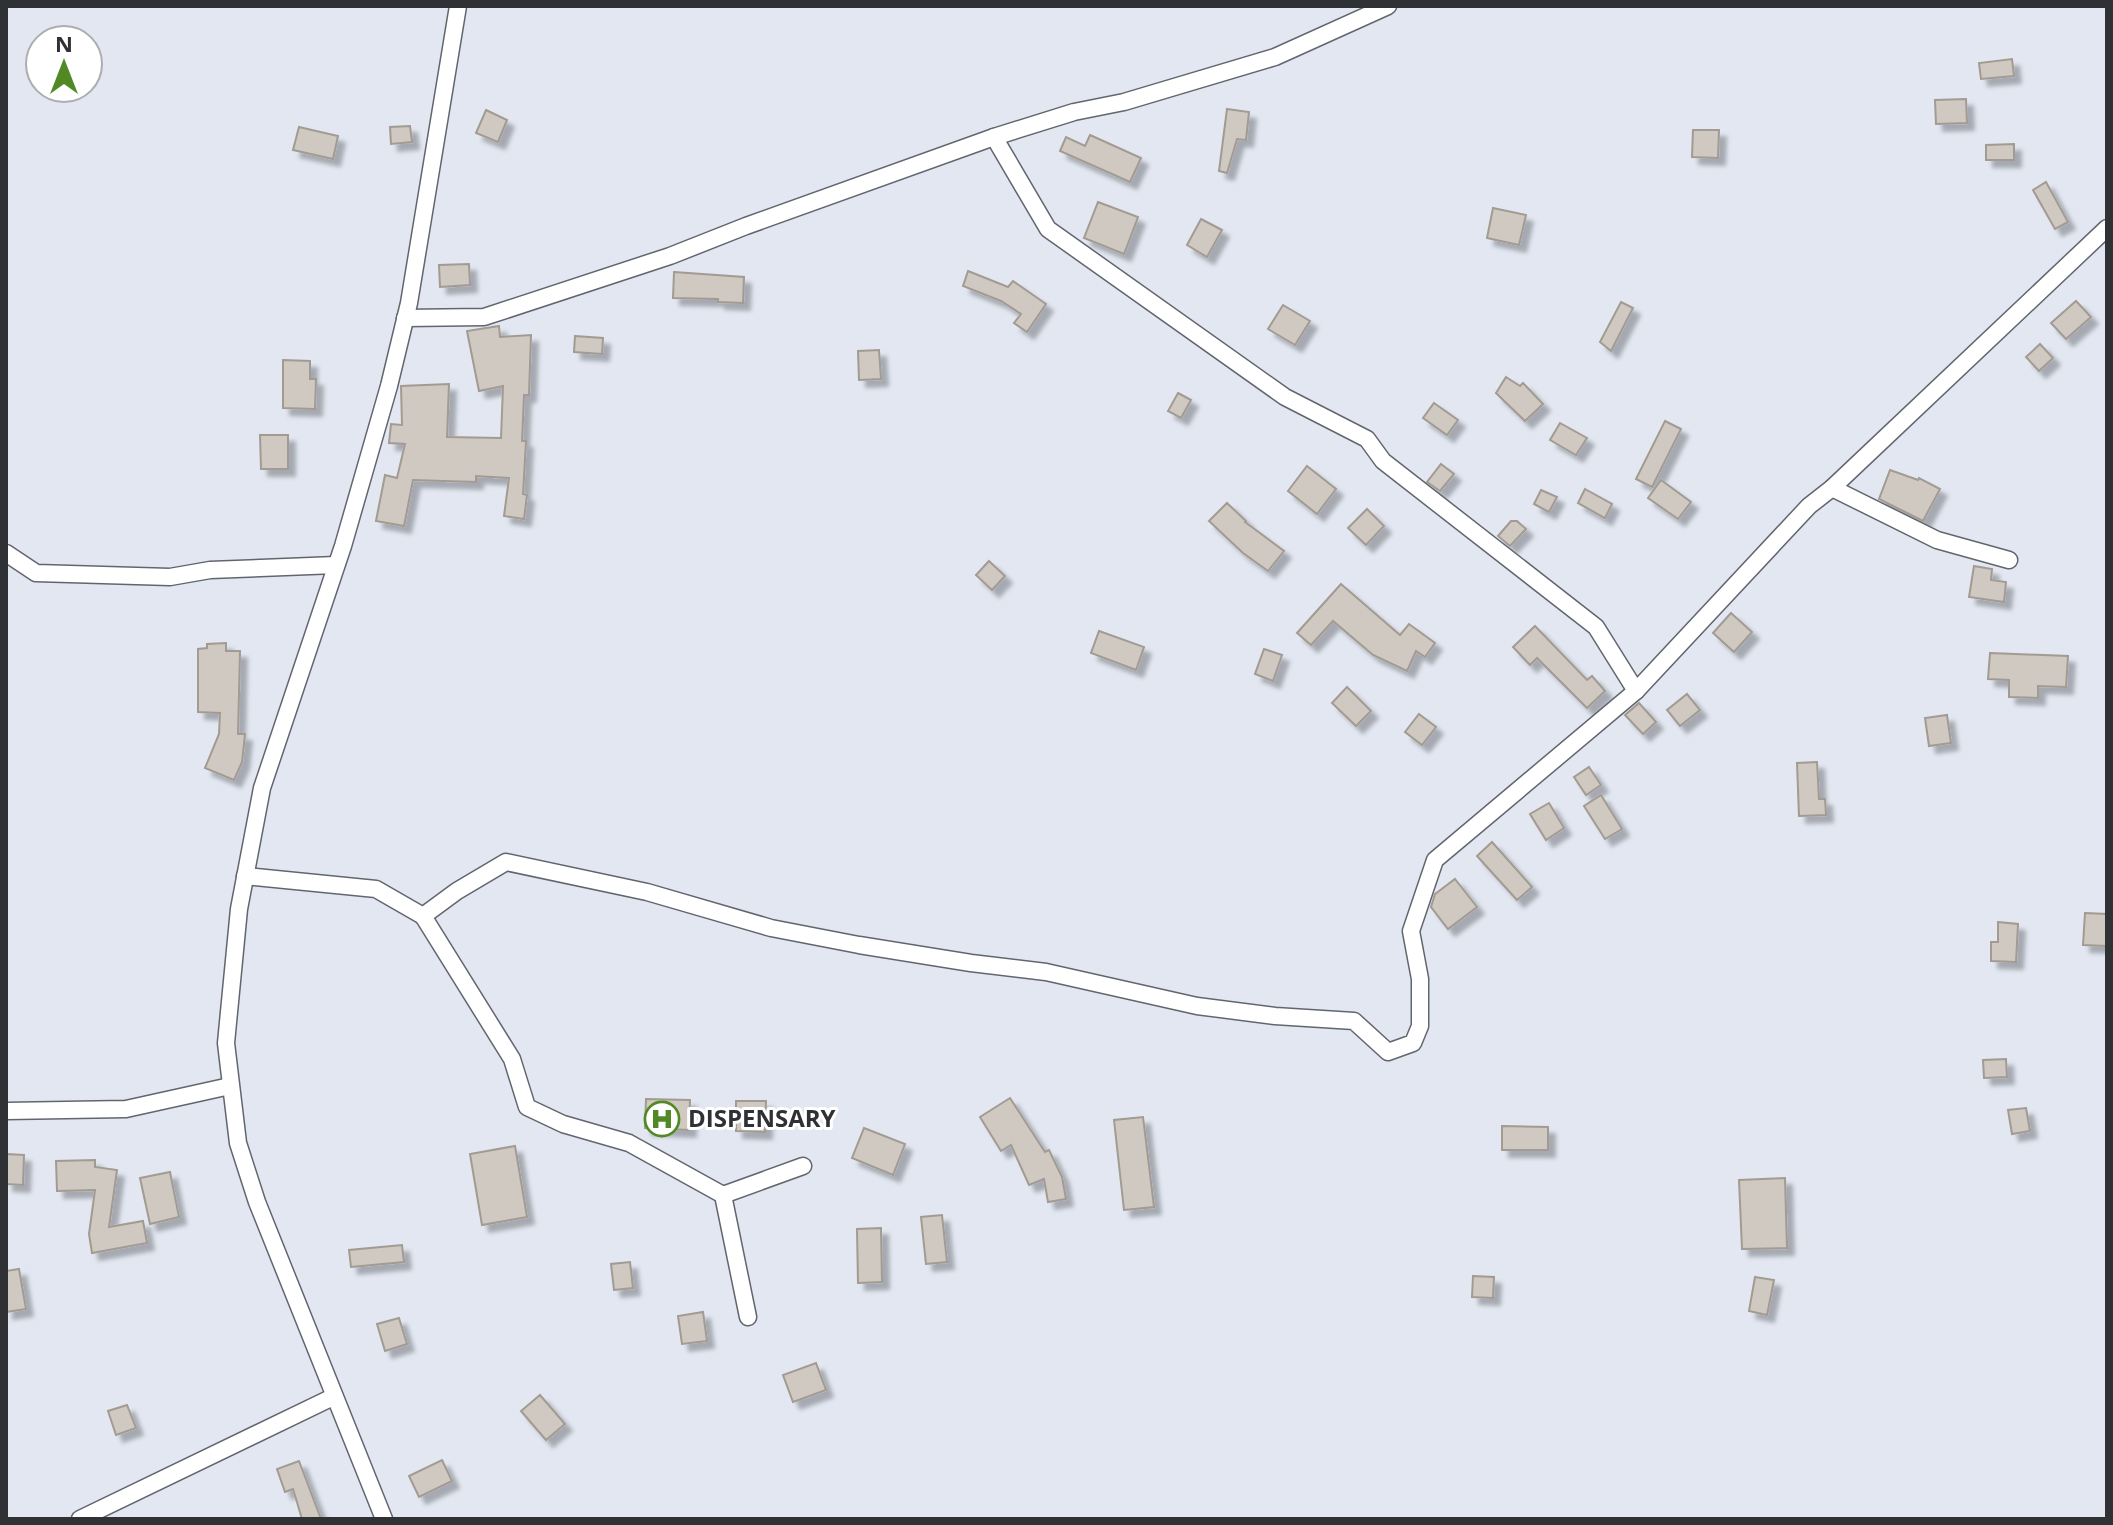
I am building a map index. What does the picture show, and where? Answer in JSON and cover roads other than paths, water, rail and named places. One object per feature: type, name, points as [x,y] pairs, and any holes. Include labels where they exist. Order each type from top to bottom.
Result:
[{"type":"street","points":[[384,1519],[257,1202],[238,1143],[226,1043],[238,923],[262,788],[336,565],[389,386],[405,318],[458,6]]},
{"type":"street","points":[[405,318],[484,317],[670,256],[994,137],[1275,57],[1388,6]]},
{"type":"street","points":[[994,137],[1048,229],[1285,397],[1367,439],[1383,461],[1596,627],[1636,691]]},
{"type":"street","points":[[423,916],[457,891],[506,862],[647,892],[771,928],[859,945],[1046,972],[1197,1006],[1275,1016],[1354,1021],[1388,1052],[1413,1043],[1420,1026],[1418,959],[1411,931],[1435,860],[1636,691],[1809,506],[1832,488],[2107,228]]},
{"type":"street","points":[[1832,488],[1937,540],[2009,560]]},
{"type":"street","points":[[6,553],[36,573],[170,577],[210,570],[336,565]]},
{"type":"street","points":[[245,876],[376,889],[423,916],[512,1059],[527,1107],[563,1124],[629,1143],[723,1195],[803,1166]]},
{"type":"street","points":[[6,1111],[126,1109],[230,1086]]},
{"type":"street","points":[[723,1195],[748,1317]]},
{"type":"street","points":[[80,1519],[333,1397]]},
{"type":"place","name":"DISPENSARY","points":[[662,1119]]}]
